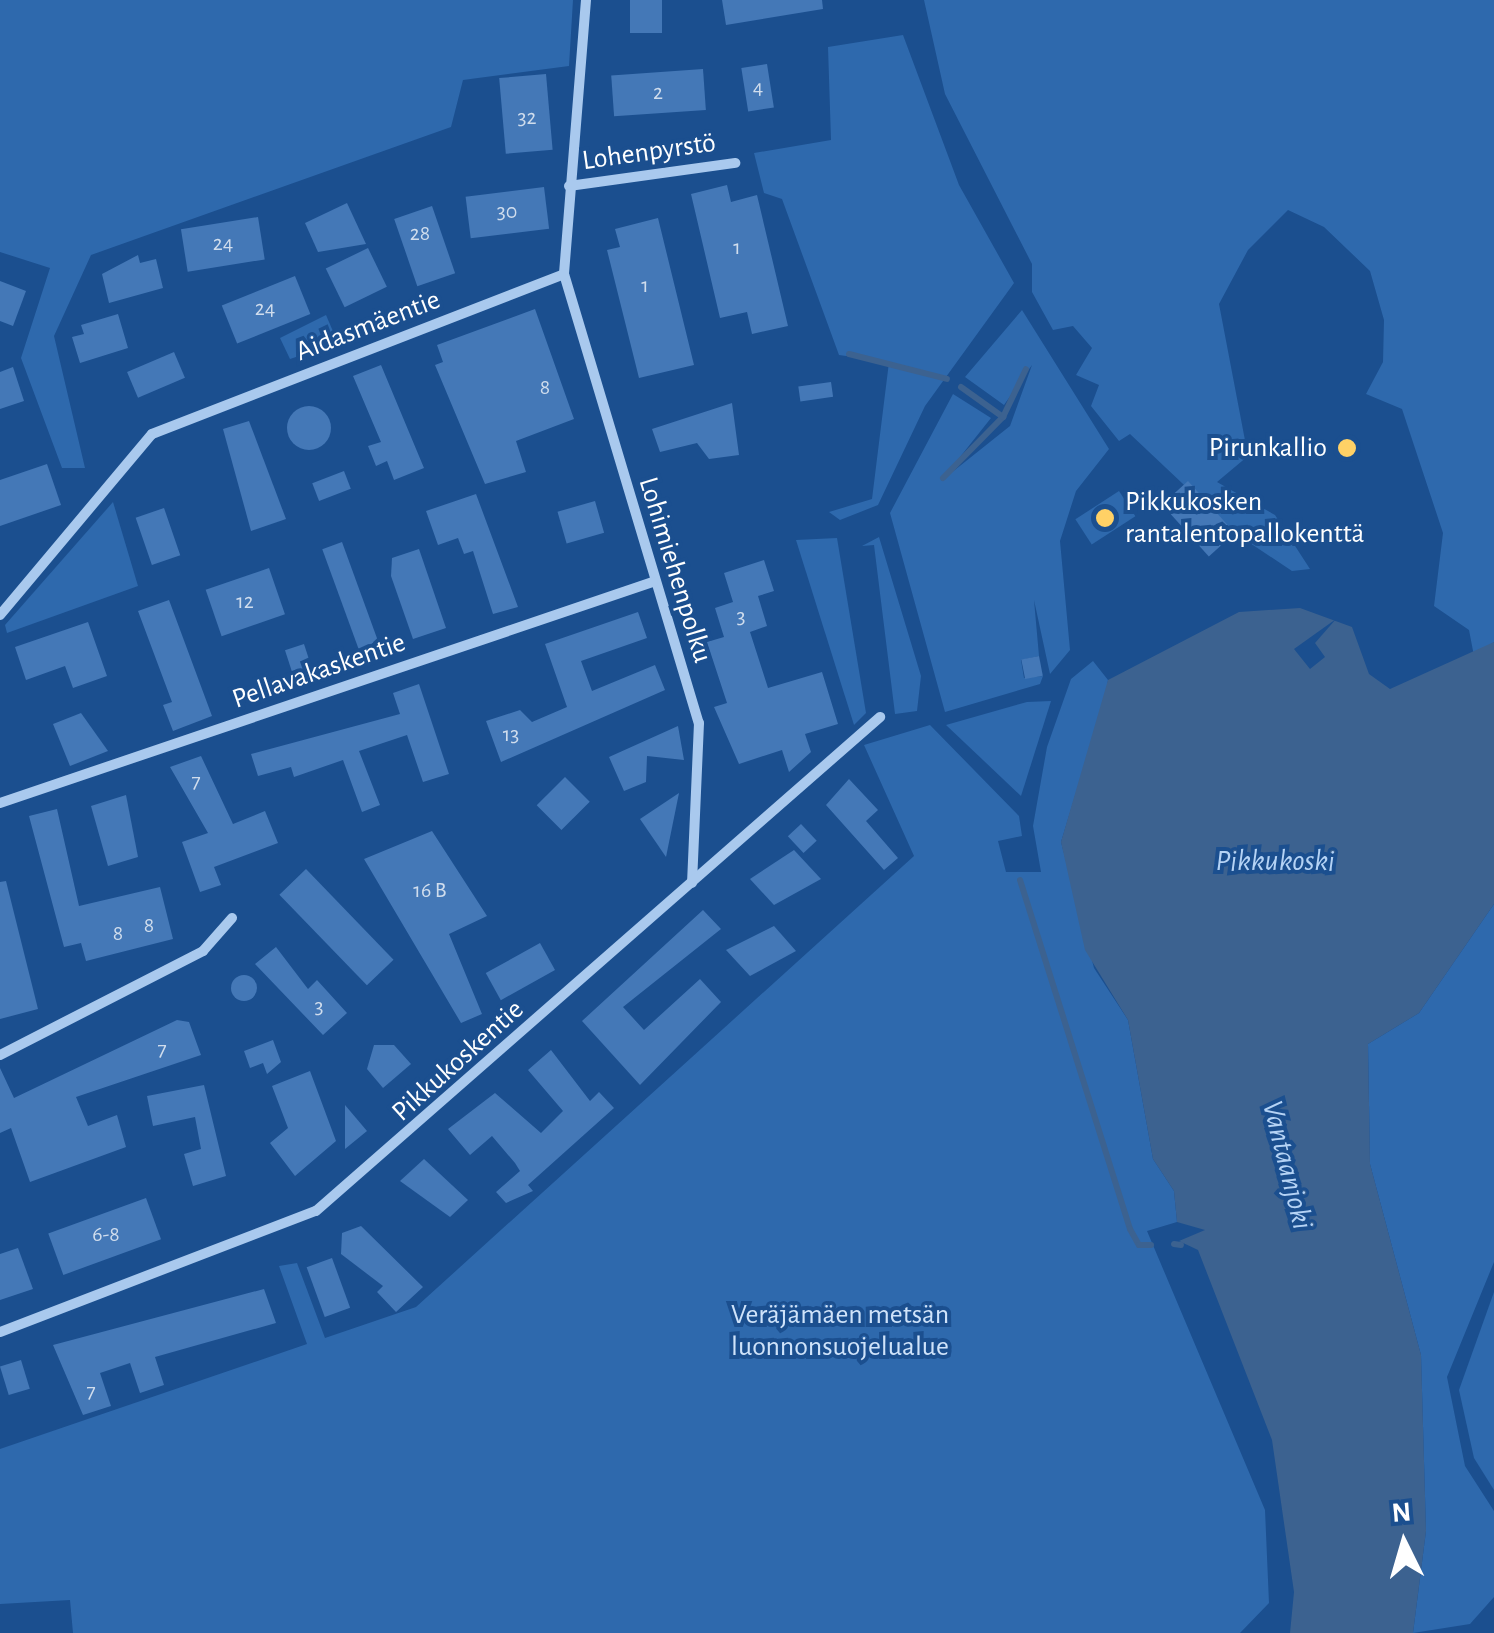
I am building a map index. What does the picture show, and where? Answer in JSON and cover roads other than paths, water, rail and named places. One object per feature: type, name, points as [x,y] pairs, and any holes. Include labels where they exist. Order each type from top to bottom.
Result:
[{"type":"street","points":[[564,274],[586,0]]},
{"type":"street","name":"Lohenpyrstö","points":[[569,186],[735,163]]},
{"type":"street","name":"Lohimiehenpolku","points":[[564,274],[702,740],[692,883]]},
{"type":"street","name":"Aidasmäentie","points":[[0,615],[152,434],[564,274]]},
{"type":"street","name":"Pellavakaskentie","points":[[0,802],[653,582]]},
{"type":"street","name":"Pikkukoskentie","points":[[0,1332],[316,1211],[880,717]]},
{"type":"street","points":[[0,1055],[203,952],[232,918]]},
{"type":"water","name":"Pikkukoski","points":[[1300,608],[1352,627],[1369,674],[1390,689],[1494,642],[1494,904],[1419,1013],[1368,1044],[1370,1164],[1421,1355],[1426,1531],[1413,1633],[1290,1633],[1294,1592],[1272,1440],[1198,1250],[1179,1241],[1205,1230],[1177,1222],[1174,1191],[1153,1159],[1128,1020],[1085,950],[1061,842],[1108,680],[1239,612]]},
{"type":"waterway","points":[[849,354],[947,379]]},
{"type":"waterway","points":[[943,478],[1003,417],[1026,369]]},
{"type":"waterway","points":[[961,387],[1003,417]]},
{"type":"waterway","points":[[1020,880],[1130,1229],[1139,1245],[1151,1245]]},
{"type":"waterway","points":[[1174,1244],[1181,1245]]},
{"type":"place","name":"Pirunkallio","points":[[1347,448]]},
{"type":"place","name":"Pikkukosken rantalentopallokenttä","points":[[1105,518]]},
{"type":"water label","name":"Vantaanjoki","points":[[1287,1165]]},
{"type":"park label","name":"Veräjämäen metsän luonnonsuojelualue","points":[[840,1331]]}]
